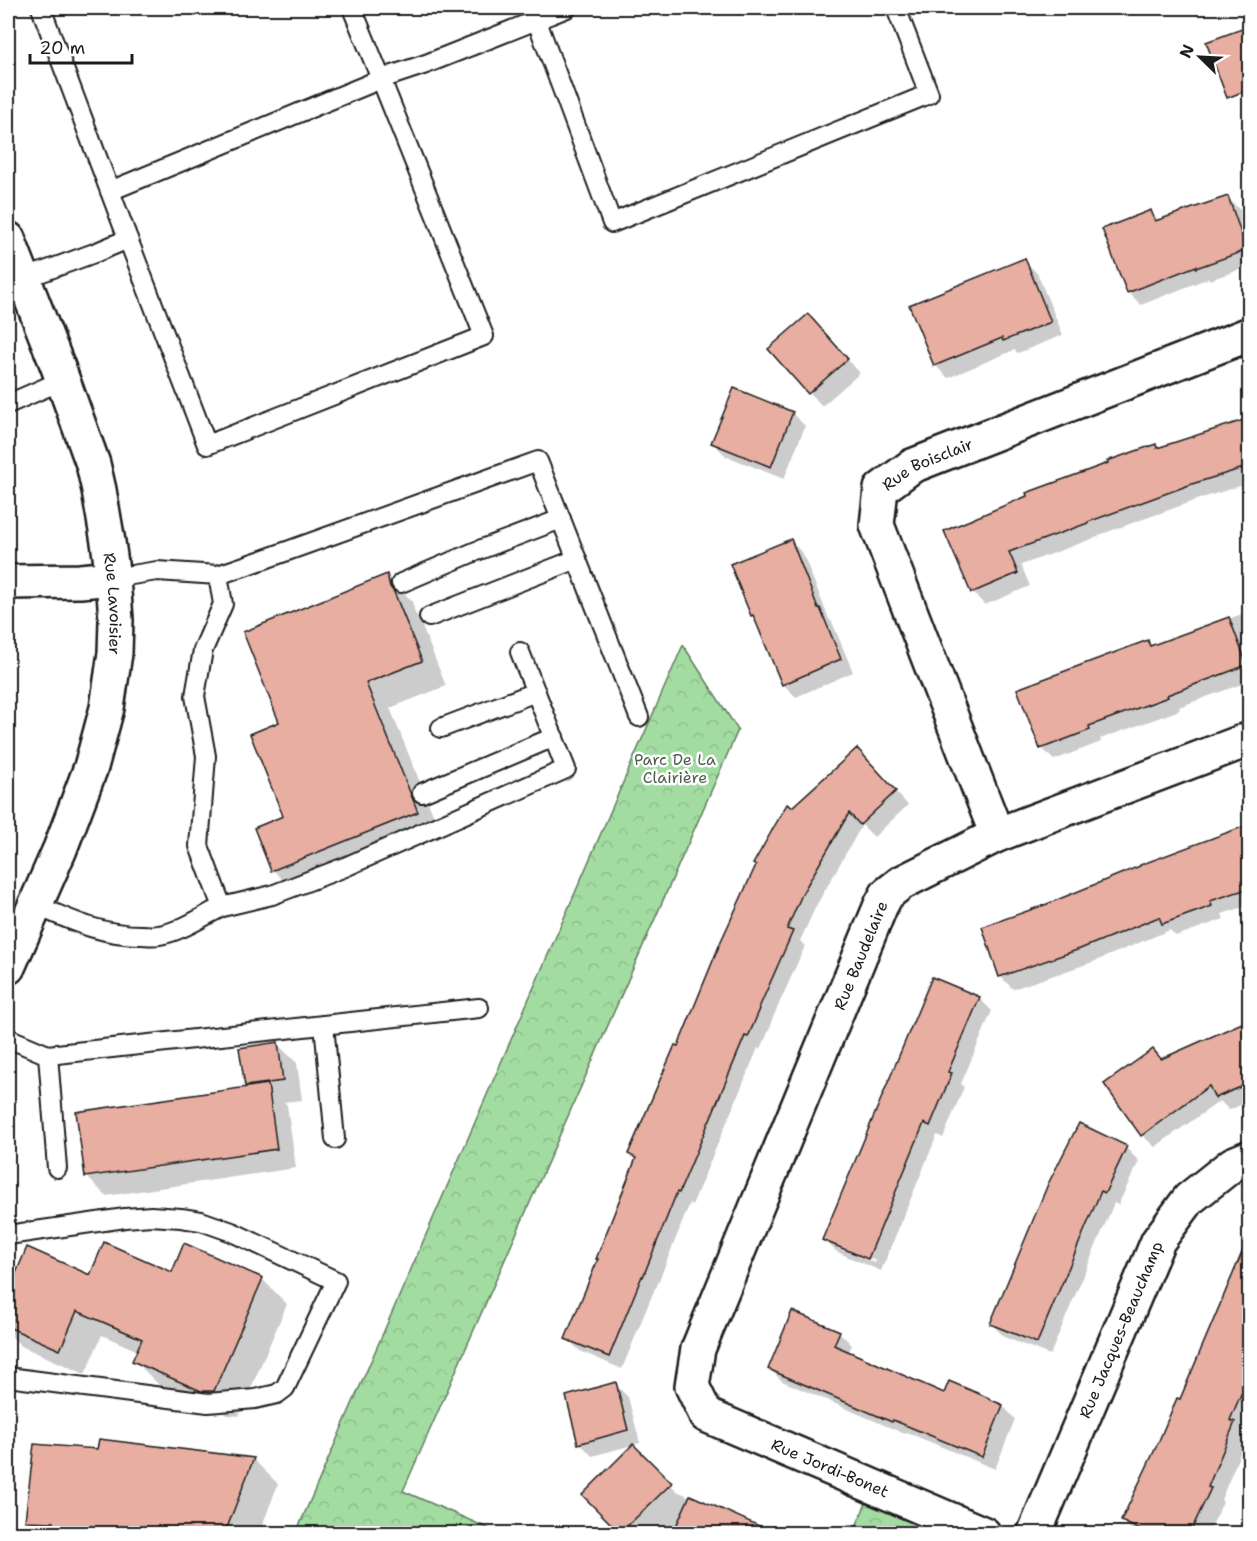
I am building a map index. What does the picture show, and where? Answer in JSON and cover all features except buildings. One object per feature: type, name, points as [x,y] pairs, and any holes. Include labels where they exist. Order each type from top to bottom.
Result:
[{"type":"street","name":"Rue Lavoisier","points":[[8,239],[93,464],[104,513],[116,620],[115,653],[107,708],[91,767],[60,849],[8,967]]},
{"type":"street","name":"Rue Boisclair","points":[[997,835],[877,525],[881,489],[912,466],[1250,334]]},
{"type":"street","points":[[8,582],[113,578]]},
{"type":"street","name":"Rue Baudelaire","points":[[692,1386],[698,1349],[887,894],[901,883],[997,835],[1250,739]]},
{"type":"street","name":"Rue Jacques-Beauchamp","points":[[1034,1533],[1158,1241],[1189,1199],[1233,1164],[1250,1157]]},
{"type":"street","name":"Rue Jordi-Bonet","points":[[692,1386],[706,1415],[984,1533]]},
{"type":"lane","points":[[41,8],[207,445],[484,336],[352,8]]},
{"type":"lane","points":[[110,191],[381,79],[426,64],[534,14],[567,8]]},
{"type":"lane","points":[[534,14],[612,223],[928,94],[897,8]]},
{"type":"lane","points":[[23,279],[128,239]]},
{"type":"lane","points":[[8,404],[63,380]]},
{"type":"lane","points":[[113,578],[157,571],[218,575],[538,461],[639,717]]},
{"type":"lane","points":[[401,583],[561,519]]},
{"type":"lane","points":[[429,617],[577,559]]},
{"type":"lane","points":[[218,575],[223,604],[203,650],[195,696],[206,756],[200,846],[222,907]]},
{"type":"lane","points":[[35,905],[108,933],[158,935],[174,930],[222,907],[272,895],[345,867],[566,769],[520,652]]},
{"type":"lane","points":[[441,728],[536,692]]},
{"type":"lane","points":[[422,793],[554,737]]},
{"type":"lane","points":[[8,1038],[48,1055],[479,1008]]},
{"type":"lane","points":[[324,1025],[335,1139]]},
{"type":"lane","points":[[48,1055],[57,1168]]},
{"type":"lane","points":[[8,1235],[125,1218],[151,1216],[182,1218],[201,1221],[232,1232],[336,1281],[285,1388],[277,1394],[255,1400],[208,1403],[8,1377]]},
{"type":"green space","name":"Parc De La Clairière","points":[[683,645],[738,730],[403,1491],[499,1533],[296,1533]]},
{"type":"green space","points":[[873,1486],[984,1534],[853,1534]]}]
